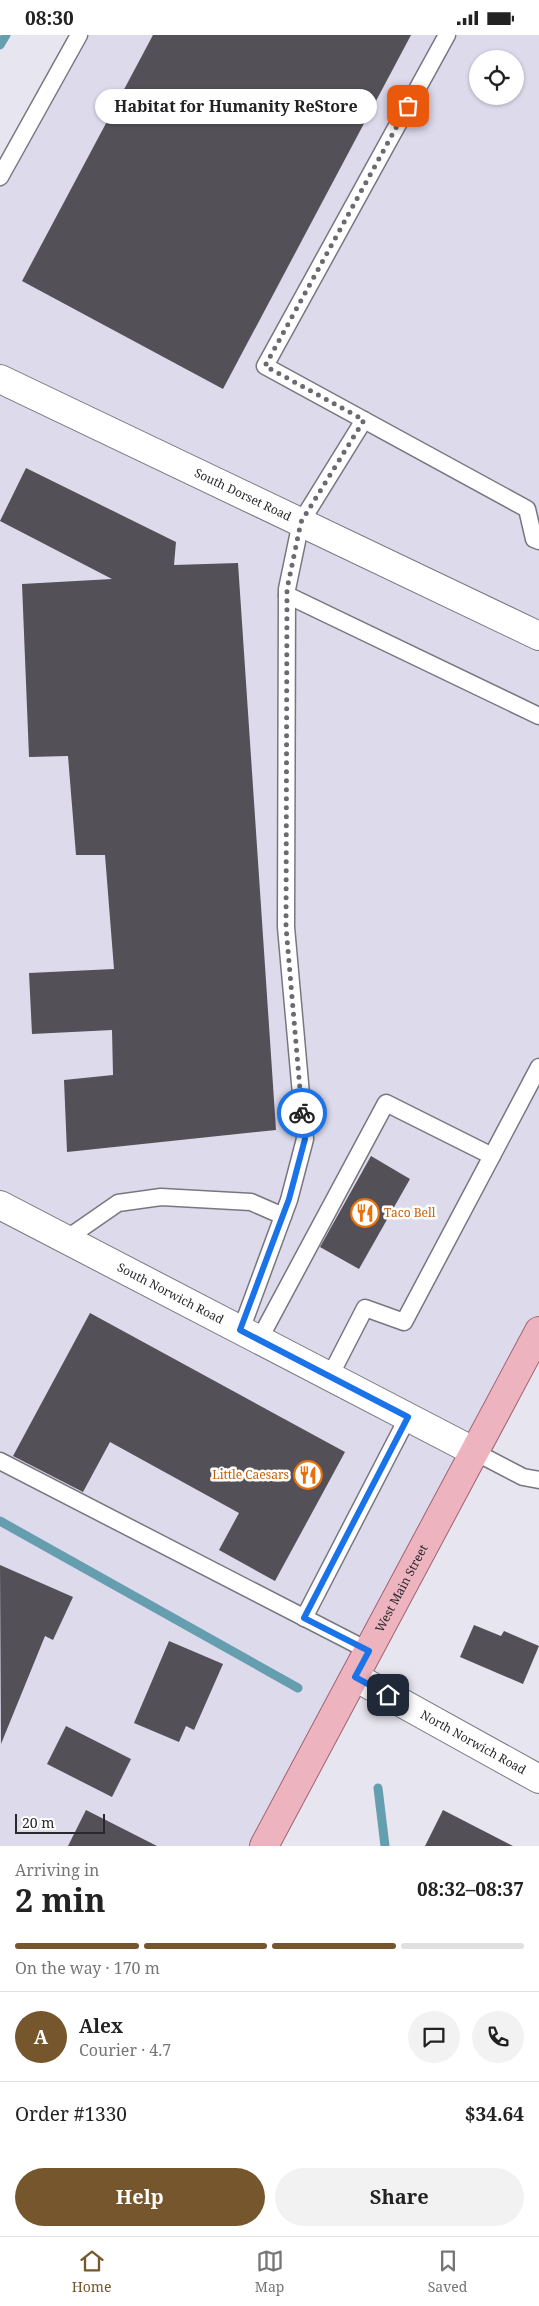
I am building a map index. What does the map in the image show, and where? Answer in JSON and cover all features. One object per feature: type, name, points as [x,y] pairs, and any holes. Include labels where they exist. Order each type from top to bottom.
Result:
[{"type":"main road","name":"West Main Street","points":[[264,1846],[539,1331]]},
{"type":"street","name":"South Dorset Road","points":[[0,379],[539,636]]},
{"type":"street","name":"South Norwich Road","points":[[0,1205],[475,1452]]},
{"type":"street","name":"North Norwich Road","points":[[355,1677],[539,1779]]},
{"type":"lane","points":[[0,177],[79,35]]},
{"type":"lane","points":[[447,35],[265,366],[527,509],[534,539],[539,541]]},
{"type":"lane","points":[[250,1335],[305,1139],[286,927],[287,595],[301,522],[364,420]]},
{"type":"lane","points":[[287,595],[539,716]]},
{"type":"lane","points":[[330,1376],[365,1309],[404,1322],[539,1067]]},
{"type":"lane","points":[[250,1335],[386,1103],[492,1156]]},
{"type":"lane","points":[[66,1239],[118,1203],[161,1197],[251,1203],[282,1216]]},
{"type":"lane","points":[[304,1618],[408,1417]]},
{"type":"lane","points":[[475,1452],[523,1477],[539,1480]]},
{"type":"lane","points":[[0,1461],[369,1651]]},
{"type":"shaded area","points":[[81,35],[539,35],[539,1331],[264,1846],[0,1846],[0,183]]},
{"type":"building","points":[[153,35],[411,35],[223,389],[22,281]]},
{"type":"building","points":[[26,468],[176,542],[174,565],[238,563],[276,1130],[67,1152],[64,1080],[113,1075],[112,1030],[32,1034],[29,973],[114,969],[105,855],[76,855],[68,756],[29,757],[22,584],[112,579],[0,521]]},
{"type":"building","name":"Taco Bell","points":[[371,1156],[410,1179],[359,1269],[320,1247]]},
{"type":"building","points":[[90,1313],[345,1452],[275,1581],[219,1550],[239,1513],[110,1442],[83,1492],[13,1456]]},
{"type":"building","points":[[0,1565],[73,1597],[53,1640],[45,1636],[1,1744]]},
{"type":"building","points":[[474,1625],[501,1636],[504,1631],[539,1646],[523,1684],[460,1657]]},
{"type":"building","points":[[169,1641],[223,1664],[194,1730],[186,1726],[179,1742],[134,1723]]},
{"type":"building","points":[[66,1726],[131,1759],[112,1797],[47,1764]]},
{"type":"building","points":[[86,1810],[157,1846],[68,1846]]},
{"type":"building","points":[[443,1810],[513,1846],[425,1846]]},
{"type":"waterway","points":[[0,45],[6,35]]},
{"type":"waterway","points":[[0,1521],[298,1688]]},
{"type":"waterway","points":[[378,1788],[385,1846]]},
{"type":"way so far","points":[[302,1113],[286,927],[287,589],[301,522],[364,420],[265,366],[408,106]]},
{"type":"place","name":"Habitat for Humanity ReStore","points":[[408,106]]},
{"type":"place","name":"Taco Bell","points":[[365,1213]]},
{"type":"place","name":"Little Caesars","points":[[308,1475]]},
{"type":"route","points":[[302,1113],[305,1139],[289,1199],[240,1330],[408,1417],[304,1618],[369,1651],[355,1677],[388,1695]]}]
